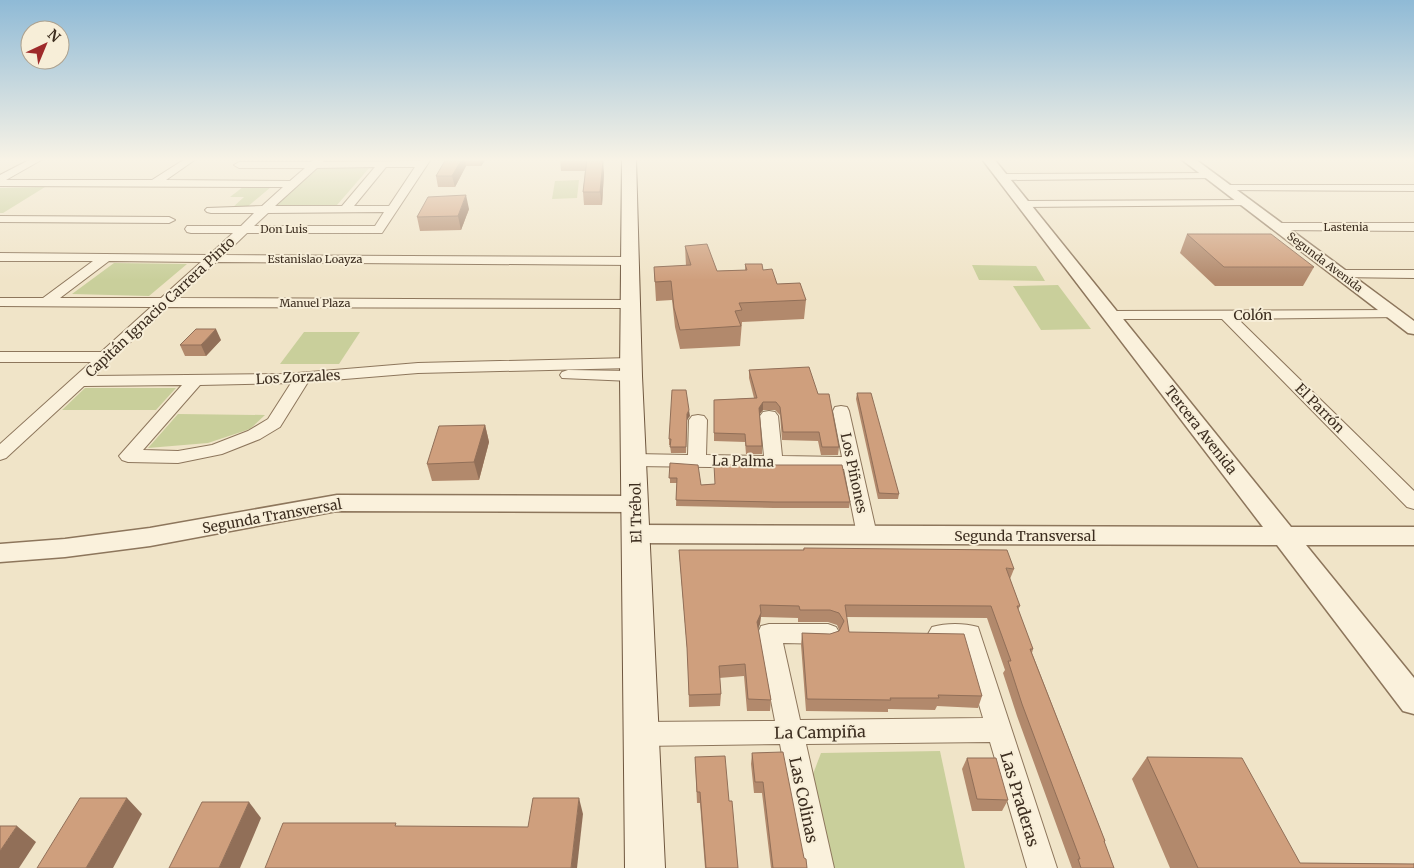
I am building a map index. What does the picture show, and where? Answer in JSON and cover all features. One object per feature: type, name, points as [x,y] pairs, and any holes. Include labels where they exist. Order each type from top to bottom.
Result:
[{"type":"main road","name":"El Trébol","points":[[630,200],[631,370],[645,868]]},
{"type":"street","name":"Capitán Ignacio Carrera Pinto","points":[[0,454],[276,200]]},
{"type":"street","points":[[345,208],[352,200]]},
{"type":"street","points":[[211,210],[392,209],[398,200]]},
{"type":"street","name":"Tercera Avenida","points":[[1021,200],[1414,701]]},
{"type":"street","name":"Segunda Avenida","points":[[1242,200],[1414,329]]},
{"type":"street","points":[[1024,204],[1247,203]]},
{"type":"street","name":"Don Luis","points":[[191,229],[378,230],[392,209]]},
{"type":"street","points":[[0,219],[169,220]]},
{"type":"street","name":"Lastenia","points":[[1278,227],[1414,226]]},
{"type":"street","name":"Estanislao Loayza","points":[[0,257],[631,260]]},
{"type":"street","points":[[46,302],[106,258]]},
{"type":"street","points":[[1341,274],[1414,274]]},
{"type":"street","name":"Manuel Plaza","points":[[0,302],[630,304]]},
{"type":"street","name":"Colón","points":[[1111,315],[1395,314]]},
{"type":"street","name":"El Parrón","points":[[1226,315],[1414,502]]},
{"type":"street","points":[[0,357],[106,357]]},
{"type":"street","name":"Los Zorzales","points":[[80,381],[302,378],[418,368],[515,368],[549,374],[631,370]]},
{"type":"street","points":[[195,380],[128,456],[178,457],[216,450],[254,435],[274,423],[302,378]]},
{"type":"street","name":"Los Piñones","points":[[840,411],[867,535]]},
{"type":"street","points":[[769,416],[774,462]]},
{"type":"street","points":[[697,460],[698,420]]},
{"type":"street","name":"La Palma","points":[[635,460],[852,463]]},
{"type":"street","name":"Segunda Transversal","points":[[0,553],[64,548],[150,537],[336,503],[635,504]]},
{"type":"street","name":"Segunda Transversal","points":[[636,534],[1414,536]]},
{"type":"street","name":"Las Colinas","points":[[819,868],[769,633],[828,634]]},
{"type":"street","name":"Las Praderas","points":[[915,634],[970,634],[1042,868]]},
{"type":"street","name":"La Campiña","points":[[641,734],[999,730]]},
{"type":"green space","points":[[0,200],[25,200],[3,213],[0,213]]},
{"type":"green space","points":[[241,200],[256,200],[246,208],[232,208]]},
{"type":"green space","points":[[282,200],[342,200],[337,205],[276,205]]},
{"type":"green space","points":[[114,263],[187,264],[149,296],[72,294]]},
{"type":"green space","points":[[972,265],[1036,266],[1045,281],[979,280]]},
{"type":"green space","points":[[1058,285],[1091,329],[1041,330],[1013,286]]},
{"type":"green space","points":[[304,332],[360,332],[339,364],[280,364]]},
{"type":"green space","points":[[85,388],[176,388],[156,410],[62,410]]},
{"type":"green space","points":[[178,414],[265,415],[250,429],[208,443],[148,448]]},
{"type":"green space","points":[[940,751],[965,868],[829,868],[813,774],[821,753]]},
{"type":"building","points":[[427,200],[464,200],[458,216],[417,217]]},
{"type":"building","points":[[1187,234],[1271,234],[1314,267],[1224,267]]},
{"type":"building","points":[[707,244],[717,271],[747,270],[745,264],[762,264],[763,270],[772,269],[777,284],[800,283],[806,300],[739,303],[742,310],[735,311],[741,326],[680,330],[674,308],[671,281],[655,282],[654,267],[691,265],[685,246]]},
{"type":"building","points":[[196,329],[216,329],[201,345],[180,345]]},
{"type":"building","points":[[809,367],[818,394],[829,394],[839,447],[822,447],[819,432],[783,432],[780,407],[776,402],[763,402],[759,408],[762,446],[746,446],[745,434],[714,433],[714,400],[757,398],[749,370]]},
{"type":"building","points":[[672,390],[686,390],[689,410],[687,414],[686,447],[670,447]]},
{"type":"building","points":[[857,393],[871,393],[899,494],[879,493]]},
{"type":"building","points":[[485,425],[474,462],[427,464],[439,426]]},
{"type":"building","points":[[670,463],[698,465],[701,485],[715,484],[714,465],[842,465],[850,502],[676,500],[677,478],[669,478]]},
{"type":"building","points":[[804,548],[1007,550],[1014,569],[1006,568],[1020,606],[1017,606],[1033,649],[1030,649],[1114,868],[1081,868],[1078,859],[1080,859],[1022,704],[1008,661],[1011,661],[991,606],[845,605],[849,632],[964,634],[982,696],[938,695],[939,698],[890,698],[891,700],[807,699],[802,633],[830,634],[839,631],[844,621],[839,613],[830,610],[800,610],[799,606],[760,605],[761,613],[757,622],[771,700],[748,699],[745,664],[719,666],[721,694],[689,695],[679,550],[804,550]]},
{"type":"building","points":[[783,752],[807,868],[773,868],[763,782],[755,782],[752,753]]},
{"type":"building","points":[[725,756],[729,801],[732,801],[738,868],[706,868],[700,792],[697,792],[695,757]]},
{"type":"building","points":[[1147,757],[1242,758],[1300,863],[1414,864],[1414,868],[1198,868]]},
{"type":"building","points":[[967,758],[996,758],[1008,800],[977,799]]},
{"type":"building","points":[[80,798],[127,798],[86,868],[37,868]]},
{"type":"building","points":[[533,798],[579,798],[571,868],[265,868],[283,823],[396,823],[395,826],[528,827]]},
{"type":"building","points":[[202,802],[249,802],[219,868],[169,868]]},
{"type":"building","points":[[0,826],[17,826],[0,851]]}]
